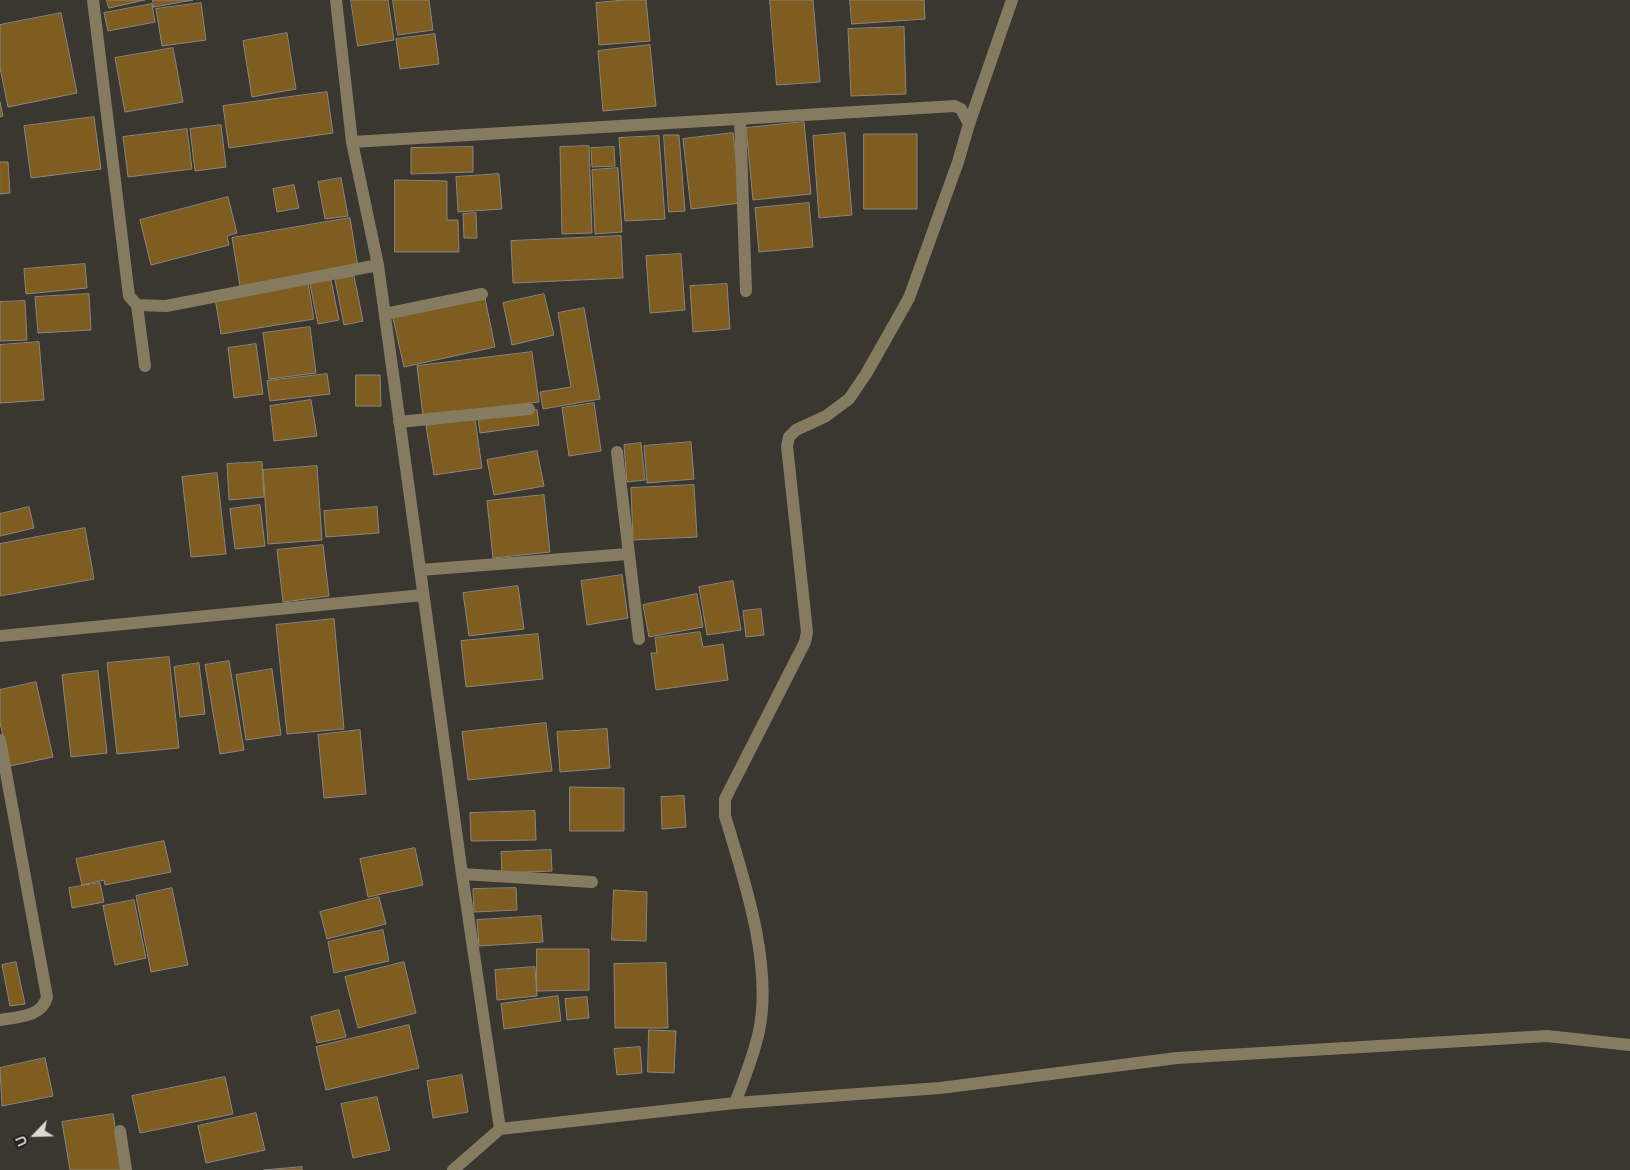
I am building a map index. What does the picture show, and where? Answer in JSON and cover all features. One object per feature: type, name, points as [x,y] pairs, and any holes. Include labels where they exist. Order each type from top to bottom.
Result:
[{"type":"street","points":[[93,0],[129,296],[137,305],[145,366]]},
{"type":"street","points":[[336,0],[352,142],[378,265],[462,874],[500,1129]]},
{"type":"street","points":[[735,1104],[760,1030],[762,987],[757,935],[725,816],[724,799],[802,648],[807,632],[787,446],[790,437],[796,430],[826,416],[849,399],[871,366],[909,298],[958,162],[969,124],[1012,0]]},
{"type":"street","points":[[352,142],[955,106],[961,109],[969,124]]},
{"type":"street","points":[[740,119],[746,290]]},
{"type":"street","points":[[137,305],[166,306],[378,265]]},
{"type":"street","points":[[385,314],[482,294]]},
{"type":"street","points":[[399,422],[529,409]]},
{"type":"street","points":[[617,452],[639,639]]},
{"type":"street","points":[[420,570],[628,554]]},
{"type":"street","points":[[0,636],[423,595]]},
{"type":"street","points":[[0,740],[47,997],[45,1006],[38,1012],[0,1020]]},
{"type":"street","points":[[462,874],[592,882]]},
{"type":"street","points":[[453,1170],[500,1129],[735,1104],[940,1088],[1177,1058],[1547,1036],[1630,1045]]},
{"type":"street","points":[[120,1132],[126,1170]]},
{"type":"building","points":[[107,0],[145,0],[109,8]]},
{"type":"building","points":[[153,0],[193,0],[154,7]]},
{"type":"building","points":[[351,0],[388,0],[394,40],[358,46]]},
{"type":"building","points":[[393,0],[429,0],[433,30],[398,35]]},
{"type":"building","points":[[646,0],[650,41],[599,45],[596,3]]},
{"type":"building","points":[[770,0],[813,0],[820,82],[777,85]]},
{"type":"building","points":[[850,0],[924,0],[925,19],[852,24]]},
{"type":"building","points":[[201,3],[206,40],[162,46],[156,9]]},
{"type":"building","points":[[152,4],[155,22],[108,31],[104,13]]},
{"type":"building","points":[[61,13],[77,93],[8,107],[0,68],[0,25]]},
{"type":"building","points":[[904,27],[906,94],[851,96],[848,29]]},
{"type":"building","points":[[287,33],[296,89],[252,97],[243,41]]},
{"type":"building","points":[[435,34],[439,64],[400,69],[396,39]]},
{"type":"building","points":[[650,45],[656,106],[603,111],[598,51]]},
{"type":"building","points":[[173,48],[183,102],[125,112],[115,58]]},
{"type":"building","points":[[327,92],[333,133],[229,148],[223,106]]},
{"type":"building","points":[[0,102],[3,116],[0,117]]},
{"type":"building","points":[[94,117],[101,169],[31,178],[24,126]]},
{"type":"building","points":[[804,122],[811,194],[753,200],[746,128]]},
{"type":"building","points":[[221,125],[226,167],[195,171],[190,129]]},
{"type":"building","points":[[187,129],[192,169],[128,177],[123,137]]},
{"type":"building","points":[[733,133],[741,203],[691,209],[683,139]]},
{"type":"building","points":[[845,133],[852,215],[819,218],[813,136]]},
{"type":"building","points":[[864,134],[917,134],[917,209],[864,209]]},
{"type":"building","points":[[664,135],[679,135],[685,211],[669,212]]},
{"type":"building","points":[[659,136],[665,219],[625,221],[619,138]]},
{"type":"building","points":[[589,146],[592,233],[562,234],[560,147]]},
{"type":"building","points":[[473,147],[473,172],[411,174],[411,148]]},
{"type":"building","points":[[614,147],[615,166],[592,167],[591,148]]},
{"type":"building","points":[[0,162],[8,162],[10,193],[0,194]]},
{"type":"building","points":[[618,168],[622,232],[595,234],[592,170]]},
{"type":"building","points":[[499,174],[502,209],[458,212],[456,177]]},
{"type":"building","points":[[341,178],[348,216],[325,219],[318,182]]},
{"type":"building","points":[[395,180],[447,181],[447,220],[458,220],[459,252],[395,252]]},
{"type":"building","points":[[294,185],[299,208],[277,212],[273,189]]},
{"type":"building","points":[[228,197],[237,233],[227,236],[229,245],[151,265],[140,220]]},
{"type":"building","points":[[809,203],[813,247],[759,252],[755,208]]},
{"type":"building","points":[[476,213],[477,238],[464,238],[463,214]]},
{"type":"building","points":[[350,218],[358,267],[240,286],[232,238]]},
{"type":"building","points":[[621,236],[623,278],[513,283],[511,241]]},
{"type":"building","points":[[681,254],[685,310],[650,313],[646,256]]},
{"type":"building","points":[[85,264],[87,288],[26,294],[24,269]]},
{"type":"building","points":[[354,276],[363,321],[344,325],[335,280]]},
{"type":"building","points":[[331,280],[339,320],[318,324],[310,284]]},
{"type":"building","points":[[308,283],[314,319],[221,334],[215,298]]},
{"type":"building","points":[[727,284],[730,329],[693,332],[690,286]]},
{"type":"building","points":[[89,294],[91,330],[38,333],[35,297]]},
{"type":"building","points":[[544,294],[554,335],[512,345],[503,303]]},
{"type":"building","points":[[485,298],[495,347],[404,367],[393,318]]},
{"type":"building","points":[[25,301],[27,340],[0,341],[0,302]]},
{"type":"building","points":[[584,308],[600,399],[543,409],[540,392],[571,387],[558,313]]},
{"type":"building","points":[[310,327],[316,373],[269,379],[263,333]]},
{"type":"building","points":[[39,342],[44,400],[0,403],[0,345]]},
{"type":"building","points":[[256,344],[263,394],[234,398],[228,348]]},
{"type":"building","points":[[532,352],[539,402],[423,416],[417,366]]},
{"type":"building","points":[[327,374],[330,394],[270,401],[267,381]]},
{"type":"building","points":[[356,375],[380,375],[381,406],[356,406]]},
{"type":"building","points":[[311,400],[317,436],[274,441],[270,406]]},
{"type":"building","points":[[594,403],[601,451],[569,456],[562,408]]},
{"type":"building","points":[[537,410],[539,425],[480,433],[478,418]]},
{"type":"building","points":[[475,419],[482,468],[434,475],[426,426]]},
{"type":"building","points":[[691,442],[694,479],[647,483],[644,446]]},
{"type":"building","points":[[641,443],[645,480],[627,482],[624,445]]},
{"type":"building","points":[[537,451],[544,486],[494,495],[487,460]]},
{"type":"building","points":[[262,462],[264,497],[229,500],[227,464]]},
{"type":"building","points":[[317,466],[322,540],[268,544],[263,470]]},
{"type":"building","points":[[217,473],[226,554],[191,557],[182,477]]},
{"type":"building","points":[[694,485],[697,537],[633,540],[631,488]]},
{"type":"building","points":[[544,495],[550,552],[493,558],[487,501]]},
{"type":"building","points":[[260,505],[265,546],[235,549],[230,509]]},
{"type":"building","points":[[29,507],[34,528],[0,536],[0,514]]},
{"type":"building","points":[[377,507],[379,533],[326,537],[324,511]]},
{"type":"building","points":[[85,528],[94,579],[0,596],[0,544]]},
{"type":"building","points":[[323,545],[329,596],[283,602],[277,550]]},
{"type":"building","points":[[622,575],[628,618],[587,625],[581,581]]},
{"type":"building","points":[[733,581],[741,630],[707,635],[699,587]]},
{"type":"building","points":[[518,586],[524,629],[469,636],[463,593]]},
{"type":"building","points":[[697,594],[703,627],[649,637],[643,605]]},
{"type":"building","points":[[761,609],[764,635],[746,637],[743,611]]},
{"type":"building","points":[[334,619],[344,729],[287,734],[276,625]]},
{"type":"building","points":[[700,632],[703,647],[723,644],[728,680],[656,690],[651,653],[657,653],[655,638]]},
{"type":"building","points":[[538,634],[543,679],[466,687],[461,641]]},
{"type":"building","points":[[169,657],[179,748],[117,754],[107,663]]},
{"type":"building","points":[[229,661],[244,750],[220,754],[205,665]]},
{"type":"building","points":[[199,663],[205,714],[180,717],[174,667]]},
{"type":"building","points":[[272,669],[281,735],[246,740],[236,675]]},
{"type":"building","points":[[98,671],[107,753],[71,757],[62,675]]},
{"type":"building","points":[[36,682],[53,757],[10,766],[0,723],[0,690]]},
{"type":"building","points":[[546,723],[552,771],[468,780],[462,732]]},
{"type":"building","points":[[607,729],[610,768],[560,772],[557,732]]},
{"type":"building","points":[[360,730],[366,794],[324,798],[318,735]]},
{"type":"building","points":[[570,787],[624,788],[624,831],[570,831]]},
{"type":"building","points":[[684,796],[686,827],[662,829],[661,797]]},
{"type":"building","points":[[535,811],[536,840],[471,841],[470,813]]},
{"type":"building","points":[[164,841],[171,872],[105,885],[104,880],[82,885],[76,859]]},
{"type":"building","points":[[415,848],[423,885],[368,897],[360,859]]},
{"type":"building","points":[[551,850],[552,871],[502,873],[501,852]]},
{"type":"building","points":[[100,883],[104,902],[72,908],[69,888]]},
{"type":"building","points":[[172,888],[188,965],[151,972],[136,896]]},
{"type":"building","points":[[516,888],[517,910],[474,912],[473,889]]},
{"type":"building","points":[[614,890],[647,892],[646,941],[612,940]]},
{"type":"building","points":[[379,897],[386,924],[327,939],[320,912]]},
{"type":"building","points":[[134,900],[146,958],[115,965],[103,906]]},
{"type":"building","points":[[541,916],[543,942],[479,946],[477,920]]},
{"type":"building","points":[[383,930],[389,961],[334,973],[328,942]]},
{"type":"building","points":[[537,949],[589,949],[589,990],[537,991]]},
{"type":"building","points":[[16,962],[25,1004],[10,1006],[2,965]]},
{"type":"building","points":[[404,962],[416,1013],[358,1028],[345,977]]},
{"type":"building","points":[[666,963],[668,1028],[615,1028],[614,964]]},
{"type":"building","points":[[535,967],[537,996],[497,1000],[495,970]]},
{"type":"building","points":[[558,996],[561,1021],[504,1029],[501,1004]]},
{"type":"building","points":[[587,997],[589,1018],[567,1020],[565,999]]},
{"type":"building","points":[[339,1010],[346,1037],[317,1043],[311,1017]]},
{"type":"building","points":[[409,1025],[419,1068],[326,1090],[316,1047]]},
{"type":"building","points":[[649,1030],[676,1031],[674,1073],[648,1072]]},
{"type":"building","points":[[640,1047],[642,1073],[617,1075],[614,1049]]},
{"type":"building","points":[[45,1058],[53,1096],[2,1106],[0,1068]]},
{"type":"building","points":[[462,1075],[468,1112],[433,1118],[427,1081]]},
{"type":"building","points":[[225,1077],[233,1114],[140,1133],[132,1096]]},
{"type":"building","points":[[377,1097],[390,1150],[353,1158],[341,1104]]},
{"type":"building","points":[[256,1113],[265,1150],[206,1163],[198,1126]]},
{"type":"building","points":[[113,1114],[122,1170],[70,1170],[62,1122]]},
{"type":"building","points":[[302,1167],[302,1170],[264,1170]]}]
